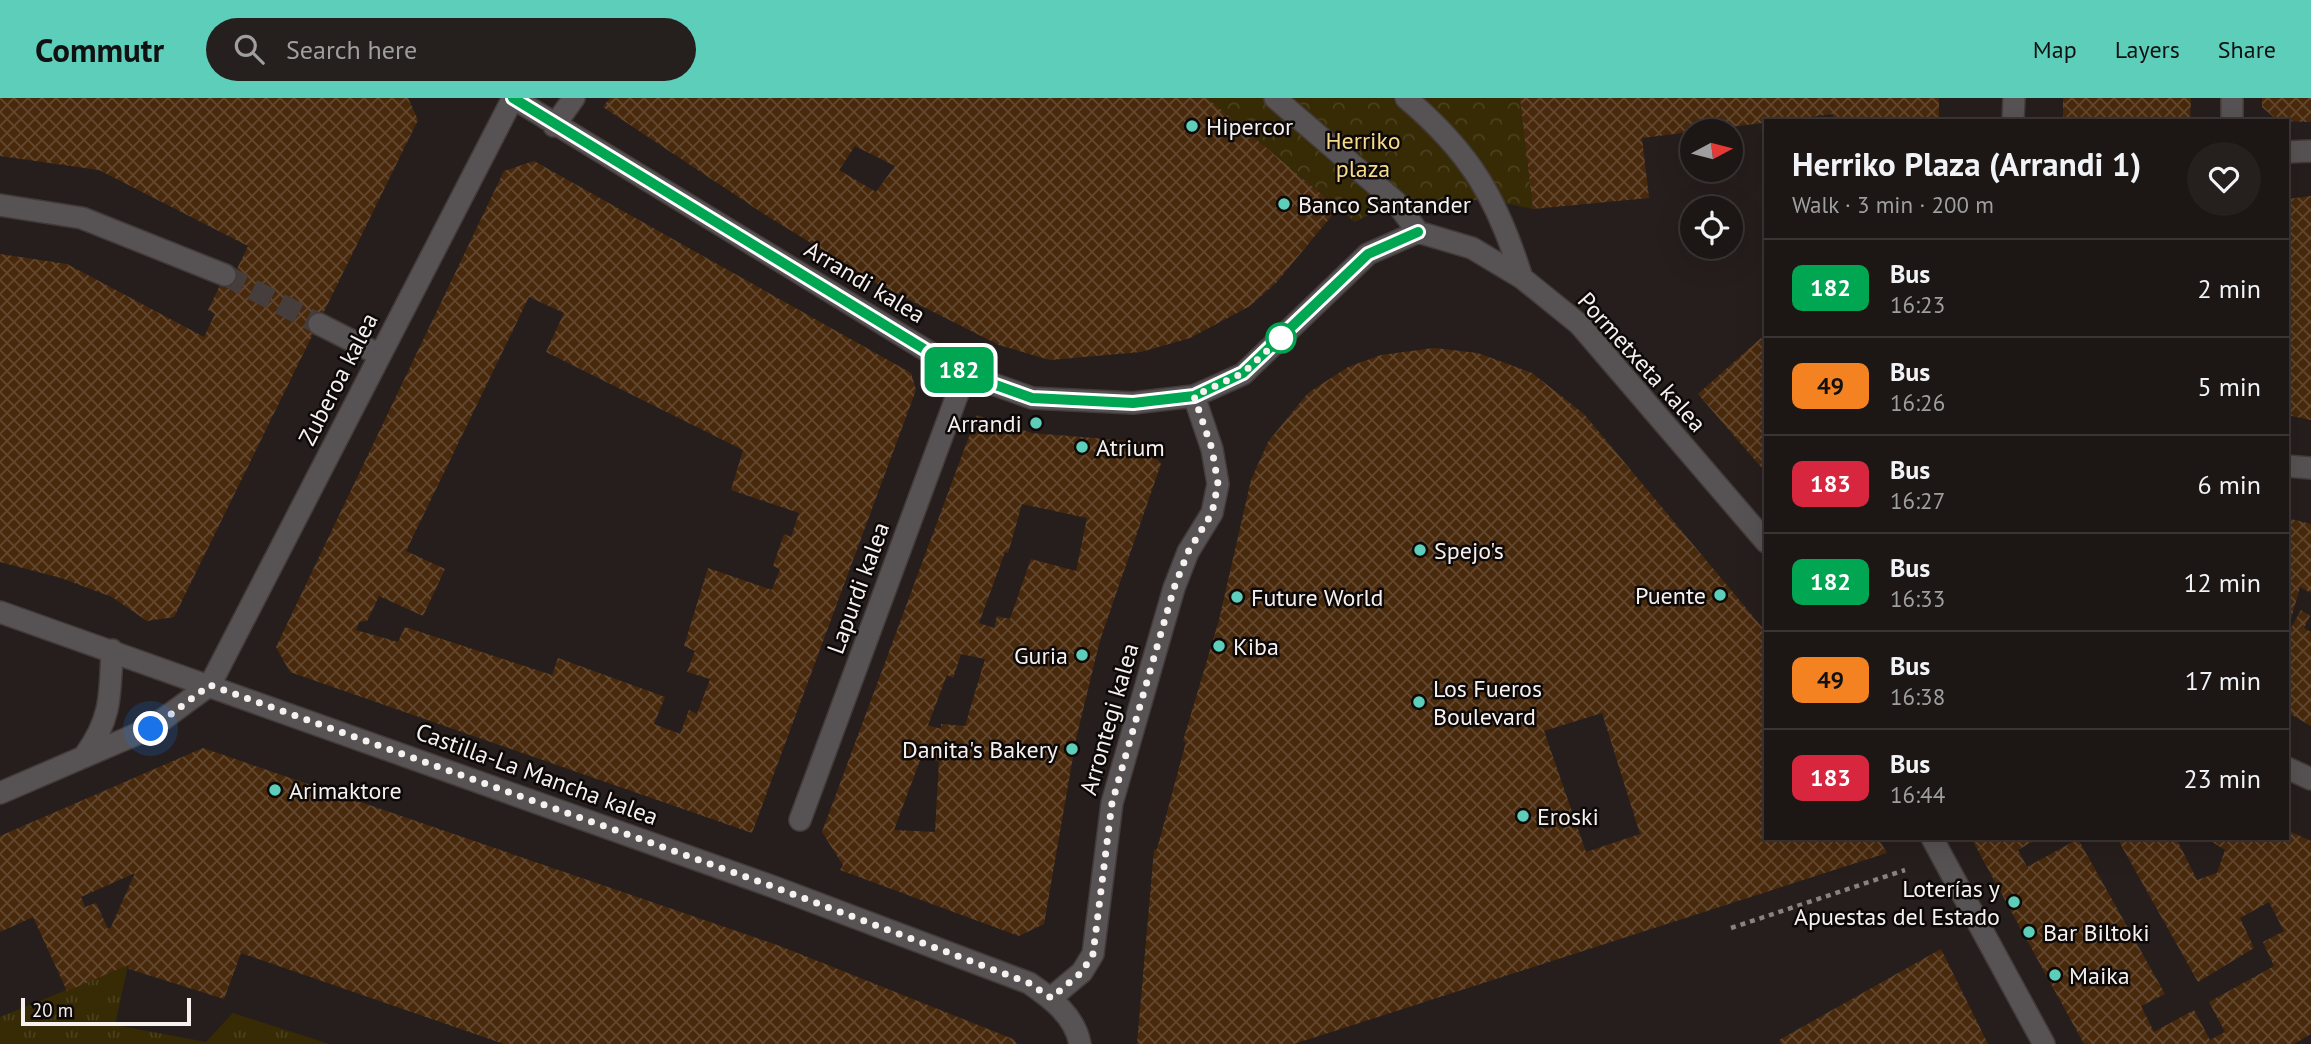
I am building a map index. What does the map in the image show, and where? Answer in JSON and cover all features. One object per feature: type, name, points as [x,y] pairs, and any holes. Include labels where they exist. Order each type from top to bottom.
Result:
[{"type":"street","name":"Arrandi kalea","points":[[513,98],[965,374],[1032,398],[1133,403],[1194,396],[1243,373],[1368,254],[1418,232]]},
{"type":"street","name":"Zuberoa kalea","points":[[210,685],[513,98]]},
{"type":"street","points":[[554,125],[574,98]]},
{"type":"street","points":[[1275,98],[1395,201],[1418,232]]},
{"type":"street","points":[[1406,98],[1445,131],[1478,174],[1512,247],[1522,278]]},
{"type":"street","points":[[2013,119],[2014,98]]},
{"type":"street","points":[[2232,98],[2232,119]]},
{"type":"street","points":[[2289,152],[2311,151]]},
{"type":"street","points":[[0,205],[82,218],[225,275]]},
{"type":"street","name":"Pormetxeta kalea","points":[[1418,232],[1472,248],[1522,278],[1579,324],[1764,540]]},
{"type":"street","points":[[319,324],[380,355]]},
{"type":"street","name":"Lapurdi kalea","points":[[800,820],[965,374]]},
{"type":"street","name":"Arrontegi kalea","points":[[1051,998],[1082,972],[1093,954],[1112,803],[1174,588],[1188,552],[1212,513],[1218,484],[1212,449],[1194,396]]},
{"type":"street","points":[[2289,466],[2311,468]]},
{"type":"street","name":"Castilla-La Mancha kalea","points":[[0,612],[787,891],[1029,983],[1051,998]]},
{"type":"street","points":[[84,757],[102,732],[111,685],[112,650]]},
{"type":"street","points":[[0,793],[151,729],[210,685]]},
{"type":"street","points":[[2289,769],[2311,779]]},
{"type":"street","points":[[1933,840],[2043,1044]]},
{"type":"street","points":[[1051,998],[1072,1022],[1080,1044]]},
{"type":"path","points":[[1731,928],[1943,857]]},
{"type":"green space","name":"Herriko plaza","points":[[1207,98],[1520,98],[1533,209],[1490,200],[1395,201],[1355,222]]},
{"type":"green space","points":[[128,965],[115,1025],[206,1042],[233,1013],[329,1044],[0,1044],[0,1017]]},
{"type":"building","points":[[0,98],[408,98],[418,120],[174,617],[147,621],[112,597],[61,578],[0,562],[0,254],[67,264],[204,337],[215,314],[208,310],[230,265],[237,269],[248,246],[99,170],[0,156]]},
{"type":"building","points":[[610,98],[1207,98],[1338,208],[1276,283],[1250,306],[1190,338],[1141,352],[1050,360],[999,345],[876,283],[764,214],[603,107]],"holes":[[[855,146],[895,166],[876,192],[839,170]]]},
{"type":"building","points":[[1520,98],[1939,98],[1939,119],[1833,119],[1833,114],[1793,119],[1764,119],[1764,123],[1743,125],[1743,119],[1680,119],[1680,133],[1642,138],[1649,198],[1533,209]]},
{"type":"building","points":[[2063,98],[2191,98],[2190,119],[2063,119]]},
{"type":"building","points":[[2262,98],[2311,98],[2311,122],[2276,119],[2262,107]]},
{"type":"building","points":[[534,161],[911,373],[916,390],[752,833],[290,672],[276,647],[504,171]],"holes":[[[529,297],[564,313],[546,352],[743,450],[731,490],[799,513],[791,537],[784,534],[773,566],[780,569],[772,590],[708,568],[684,646],[695,651],[687,672],[710,679],[697,714],[689,710],[680,734],[654,724],[665,697],[558,658],[552,675],[405,627],[398,642],[356,630],[359,622],[367,621],[379,596],[423,616],[445,569],[406,551]]]},
{"type":"building","points":[[2311,196],[2311,420],[2289,415],[2289,199]]},
{"type":"building","points":[[1761,338],[1764,342],[1764,471],[1698,394]]},
{"type":"building","points":[[1434,348],[1478,353],[1532,373],[1584,414],[1764,630],[1764,840],[1879,840],[1887,853],[1294,1044],[1137,1044],[1154,850],[1157,849],[1186,742],[1183,741],[1219,620],[1251,480],[1268,442],[1308,393],[1348,367],[1381,355]],"holes":[[[1602,713],[1640,834],[1586,852],[1544,731]]]},
{"type":"building","points":[[977,415],[1032,433],[1144,442],[1161,464],[1100,640],[1076,739],[1044,924],[1019,936],[840,870],[843,865],[822,832]],"holes":[[[1022,504],[1087,518],[1076,571],[1031,559],[1010,619],[997,616],[994,628],[979,623],[1005,552],[1008,553]],[[961,654],[985,659],[965,726],[941,724],[941,729],[928,725],[947,675],[953,678]],[[922,755],[939,762],[935,832],[894,830]]]},
{"type":"building","points":[[2289,518],[2311,524],[2311,593],[2300,587],[2289,626]]},
{"type":"building","points":[[2301,610],[2310,616],[2304,628],[2311,632],[2311,726],[2289,713],[2289,631]]},
{"type":"building","points":[[203,748],[780,946],[1013,1039],[1017,1044],[504,1044],[241,953],[224,999],[129,969],[128,965],[67,991],[33,917],[0,932],[0,836]],"holes":[[[135,873],[108,929],[96,903],[85,907],[81,897]]]},
{"type":"building","points":[[2289,831],[2311,841],[2311,1034],[2294,1044],[2084,1044],[1972,840],[2036,840],[2018,850],[2027,867],[2079,840],[2165,994],[2141,1006],[2154,1032],[2194,1010],[2210,1040],[2225,1032],[2209,1002],[2274,966],[2263,942],[2284,931],[2269,902],[2240,918],[2254,948],[2198,982],[2118,840],[2181,840],[2178,842],[2197,880],[2217,873],[2225,850],[2209,840],[2289,840]]},
{"type":"building","points":[[1941,949],[1988,1044],[1781,1044],[1779,1040]]},
{"type":"tunnel","points":[[225,275],[319,324]]},
{"type":"bus line","name":"182","points":[[513,98],[965,374],[1032,398],[1133,403],[1194,396],[1243,373],[1368,254],[1418,232]]},
{"type":"place","name":"Hipercor","points":[[1192,126]]},
{"type":"place","name":"Banco Santander","points":[[1284,204]]},
{"type":"place","name":"Arrandi","points":[[1036,423]]},
{"type":"place","name":"Atrium","points":[[1082,447]]},
{"type":"place","name":"Spejo's","points":[[1420,550]]},
{"type":"place","name":"Puente","points":[[1720,595]]},
{"type":"place","name":"Future World","points":[[1237,597]]},
{"type":"place","name":"Kiba","points":[[1219,646]]},
{"type":"place","name":"Guria","points":[[1082,655]]},
{"type":"place","name":"Los Fueros Boulevard","points":[[1419,702]]},
{"type":"place","name":"Danita's Bakery","points":[[1072,749]]},
{"type":"place","name":"Arimaktore","points":[[275,790]]},
{"type":"place","name":"Eroski","points":[[1523,816]]},
{"type":"place","name":"Loterías y Apuestas del Estado","points":[[2014,902]]},
{"type":"place","name":"Bar Biltoki","points":[[2029,932]]},
{"type":"place","name":"Maika","points":[[2055,975]]},
{"type":"route","points":[[151,729],[210,685],[774,887],[1029,983],[1051,998],[1082,972],[1093,954],[1098,897],[1112,803],[1174,588],[1188,552],[1212,513],[1218,484],[1212,449],[1194,396],[1243,373],[1281,338]]}]
